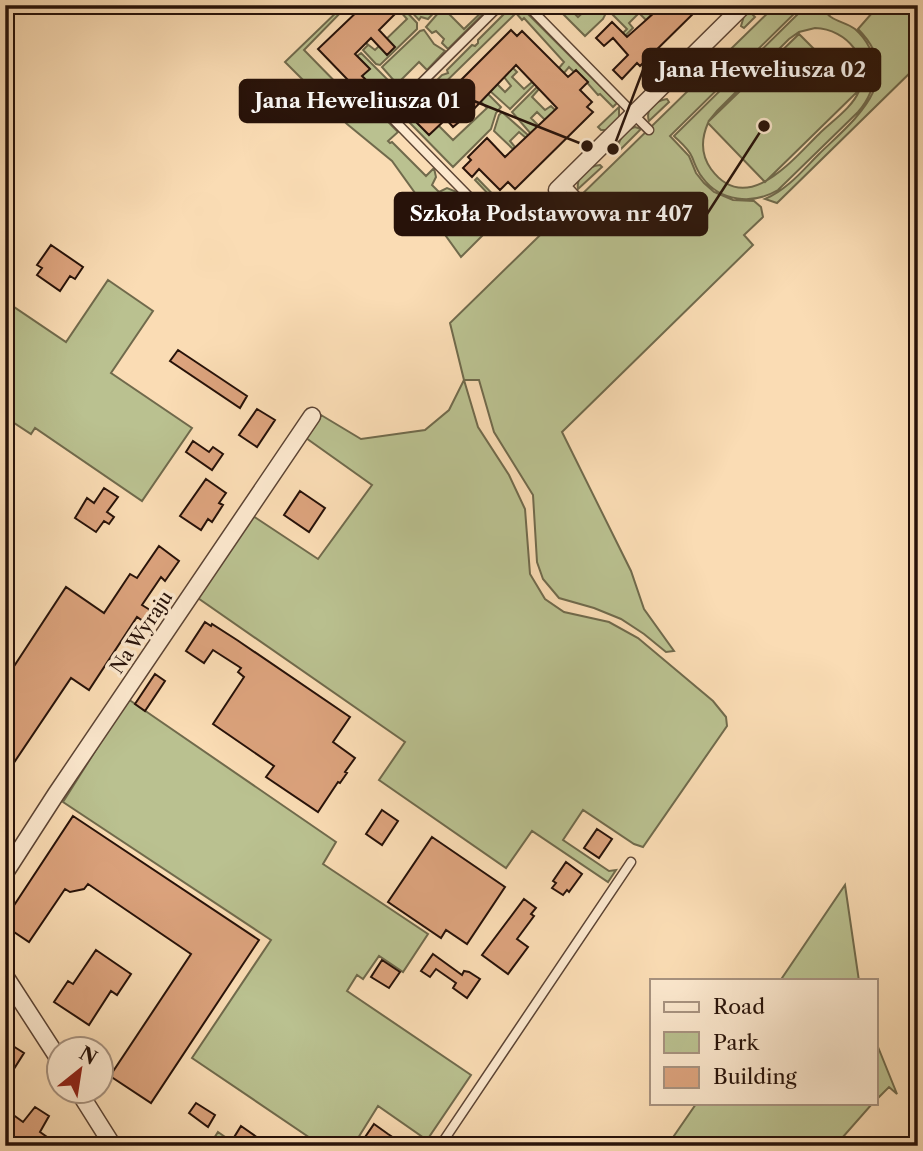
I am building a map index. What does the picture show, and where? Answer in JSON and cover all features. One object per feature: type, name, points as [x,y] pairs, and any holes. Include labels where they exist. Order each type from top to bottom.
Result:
[{"type":"street","points":[[560,187],[744,5]]},
{"type":"street","name":"Na Wyraju","points":[[5,873],[312,416]]},
{"type":"street","points":[[5,976],[46,1039]]},
{"type":"street","points":[[88,1106],[113,1146]]},
{"type":"lane","points":[[485,213],[389,115],[500,5]]},
{"type":"lane","points":[[527,5],[649,130]]},
{"type":"lane","points":[[560,187],[606,228]]},
{"type":"lane","points":[[440,1146],[631,862]]},
{"type":"green space","points":[[344,5],[348,5],[304,50],[355,102],[362,95],[398,132],[388,141],[426,176],[434,168],[436,177],[432,185],[439,192],[447,188],[457,192],[449,199],[471,221],[479,214],[482,216],[494,200],[475,180],[477,178],[508,210],[461,257],[392,161],[347,124],[285,62]]},
{"type":"green space","points":[[405,5],[411,5],[415,10],[420,5],[445,5],[442,8],[440,6],[428,19],[421,17],[419,20]]},
{"type":"green space","points":[[455,5],[448,13],[464,29],[492,5],[448,49],[442,43],[444,39],[436,31],[432,33],[426,27],[439,12]]},
{"type":"green space","points":[[513,5],[522,8],[617,103],[613,107],[598,95],[576,70],[574,72],[569,67],[564,73],[559,68],[564,62],[524,18],[522,20],[516,13],[420,107],[453,140],[487,108],[480,101],[487,93],[501,107],[491,129],[453,167],[408,121],[420,109],[415,102],[442,75],[448,73],[447,70],[472,45],[475,46]]},
{"type":"green space","points":[[554,5],[566,5],[578,17],[591,5],[610,5],[603,19],[585,36]]},
{"type":"green space","points":[[614,5],[648,5],[654,12],[646,20],[639,13],[629,23],[633,28],[625,36],[620,36],[627,29],[610,12]]},
{"type":"green space","points":[[754,5],[763,5],[763,9],[753,15],[755,17],[744,28],[741,26],[744,16]]},
{"type":"green space","points":[[776,5],[803,5],[670,136],[689,156],[696,173],[714,192],[733,200],[754,201],[761,207],[763,217],[744,235],[753,245],[562,432],[631,571],[644,609],[674,651],[666,652],[621,619],[559,598],[543,579],[537,562],[533,495],[494,432],[479,380],[464,380],[450,323]]},
{"type":"green space","points":[[807,5],[819,5],[831,17],[855,29],[870,48],[874,81],[865,102],[778,190],[768,195],[748,199],[718,192],[702,177],[689,151],[674,136]],"holes":[[[815,28],[837,34],[854,48],[862,68],[859,91],[841,114],[783,169],[767,180],[857,92],[799,34],[708,122],[789,39],[799,32]],[[708,123],[764,181],[754,186],[739,188],[725,183],[711,169],[703,147]]]},
{"type":"green space","points":[[879,5],[918,5],[918,65],[777,203],[765,199],[794,179],[847,127],[870,98],[877,82],[878,65],[872,47],[858,29]]},
{"type":"green space","points":[[402,7],[417,23],[417,29],[380,65],[376,64],[363,50],[368,45],[366,43],[375,50],[407,19],[399,10]]},
{"type":"green space","points":[[424,30],[434,44],[445,51],[427,70],[419,62],[397,84],[382,67]]},
{"type":"green space","points":[[361,53],[398,90],[390,101],[362,76],[369,68],[357,56]]},
{"type":"green space","points":[[512,67],[517,72],[512,77],[524,89],[532,82],[535,84],[510,109],[490,91],[497,84],[505,92],[511,86],[504,77]]},
{"type":"green space","points":[[537,87],[539,89],[532,97],[545,110],[551,106],[556,111],[545,120],[537,112],[531,118],[539,126],[531,134],[512,112]]},
{"type":"green space","points":[[667,99],[669,102],[649,121],[648,113],[652,106]]},
{"type":"green space","points":[[619,107],[619,118],[607,130],[601,130],[598,127]]},
{"type":"green space","points":[[502,112],[529,136],[526,138],[519,132],[510,141],[515,147],[513,149],[494,131]]},
{"type":"green space","points":[[635,127],[641,129],[621,149],[618,147],[624,134]]},
{"type":"green space","points":[[591,167],[602,167],[578,189],[579,180],[584,173]]},
{"type":"green space","points":[[108,280],[153,311],[111,373],[192,428],[142,501],[35,428],[31,434],[5,417],[5,301],[66,342]]},
{"type":"green space","points":[[464,380],[478,427],[509,475],[525,509],[530,574],[545,599],[564,612],[609,622],[638,638],[713,701],[726,717],[727,726],[643,847],[634,844],[583,810],[563,840],[609,871],[616,870],[608,882],[532,831],[506,868],[379,780],[405,742],[195,596],[250,514],[318,559],[372,485],[306,438],[321,415],[361,439],[425,430],[449,410]]},
{"type":"green space","points":[[128,699],[336,842],[323,864],[428,934],[403,972],[379,956],[363,979],[357,975],[347,991],[471,1075],[427,1140],[378,1106],[353,1146],[322,1146],[192,1058],[271,940],[63,802]]},
{"type":"green space","points":[[845,885],[859,979],[781,979]]},
{"type":"green space","points":[[878,1047],[897,1094],[889,1087],[878,1098]]},
{"type":"green space","points":[[695,1106],[870,1106],[835,1146],[667,1146]]},
{"type":"green space","points":[[218,1132],[238,1146],[209,1146]]},
{"type":"building","points":[[364,5],[404,5],[379,30],[395,47],[387,55],[371,38],[355,54],[370,69],[362,76],[384,98],[375,108],[318,49]]},
{"type":"building","points":[[663,5],[702,5],[640,66],[637,63],[622,79],[613,70],[628,55],[613,38],[604,46],[596,38],[612,22],[627,37]]},
{"type":"building","points":[[511,30],[517,36],[522,31],[568,77],[576,70],[588,82],[580,90],[592,102],[587,107],[593,112],[515,189],[508,182],[500,190],[479,169],[472,177],[463,168],[471,160],[468,157],[487,138],[505,157],[557,108],[516,65],[453,127],[446,119],[429,135],[407,113],[416,104],[426,115]]},
{"type":"building","points":[[51,245],[83,267],[75,279],[70,276],[60,291],[37,275],[42,268],[37,265]]},
{"type":"building","points":[[178,350],[247,396],[240,408],[170,361]]},
{"type":"building","points":[[257,409],[275,420],[257,447],[239,435]]},
{"type":"building","points":[[193,441],[209,452],[213,447],[223,454],[212,470],[186,452]]},
{"type":"building","points":[[206,479],[226,493],[219,503],[223,505],[212,522],[208,519],[201,530],[180,516]]},
{"type":"building","points":[[104,488],[118,497],[107,512],[114,517],[109,524],[104,521],[96,532],[75,518],[87,498],[94,503]]},
{"type":"building","points":[[300,491],[325,508],[309,532],[284,515]]},
{"type":"building","points":[[159,546],[179,561],[165,581],[161,577],[142,605],[150,610],[143,621],[137,617],[89,690],[71,678],[5,776],[5,680],[66,587],[104,613],[130,574],[137,578]]},
{"type":"building","points":[[205,622],[237,640],[350,717],[333,742],[355,758],[318,812],[266,777],[274,766],[213,724],[244,677],[238,672],[241,668],[213,650],[204,663],[186,651]]},
{"type":"building","points":[[155,674],[165,681],[145,711],[135,704]]},
{"type":"building","points":[[382,810],[398,821],[382,845],[366,834]]},
{"type":"building","points":[[73,816],[259,940],[151,1103],[116,1080],[116,1067],[191,954],[88,884],[84,889],[70,892],[65,889],[29,942],[5,926],[5,919]]},
{"type":"building","points":[[597,829],[612,839],[599,858],[584,848]]},
{"type":"building","points":[[432,837],[505,887],[467,944],[446,930],[441,938],[388,902]]},
{"type":"building","points":[[566,862],[582,874],[569,892],[567,890],[563,895],[552,888],[556,883],[553,881]]},
{"type":"building","points":[[524,899],[536,908],[531,914],[534,916],[517,939],[528,947],[508,974],[482,955]]},
{"type":"building","points":[[96,950],[131,974],[117,995],[111,991],[89,1025],[54,1002],[68,981],[73,984]]},
{"type":"building","points":[[433,954],[462,975],[464,971],[469,972],[480,979],[467,998],[453,988],[456,983],[436,969],[430,977],[421,971]]},
{"type":"building","points":[[382,960],[400,972],[389,988],[371,977]]},
{"type":"building","points":[[5,1041],[24,1053],[5,1083]]},
{"type":"building","points":[[196,1103],[215,1115],[208,1127],[189,1113]]},
{"type":"building","points":[[35,1107],[49,1116],[40,1132],[60,1146],[15,1146],[5,1139],[5,1109],[23,1122]]},
{"type":"building","points":[[374,1124],[388,1134],[406,1146],[359,1146]]},
{"type":"building","points":[[241,1126],[258,1138],[252,1146],[244,1146],[233,1139]]},
{"type":"place","name":"Szkoła Podstawowa nr 407","points":[[764,126]]},
{"type":"place","name":"Jana Heweliusza 01","points":[[587,146]]},
{"type":"place","name":"Jana Heweliusza 02","points":[[613,149]]}]
